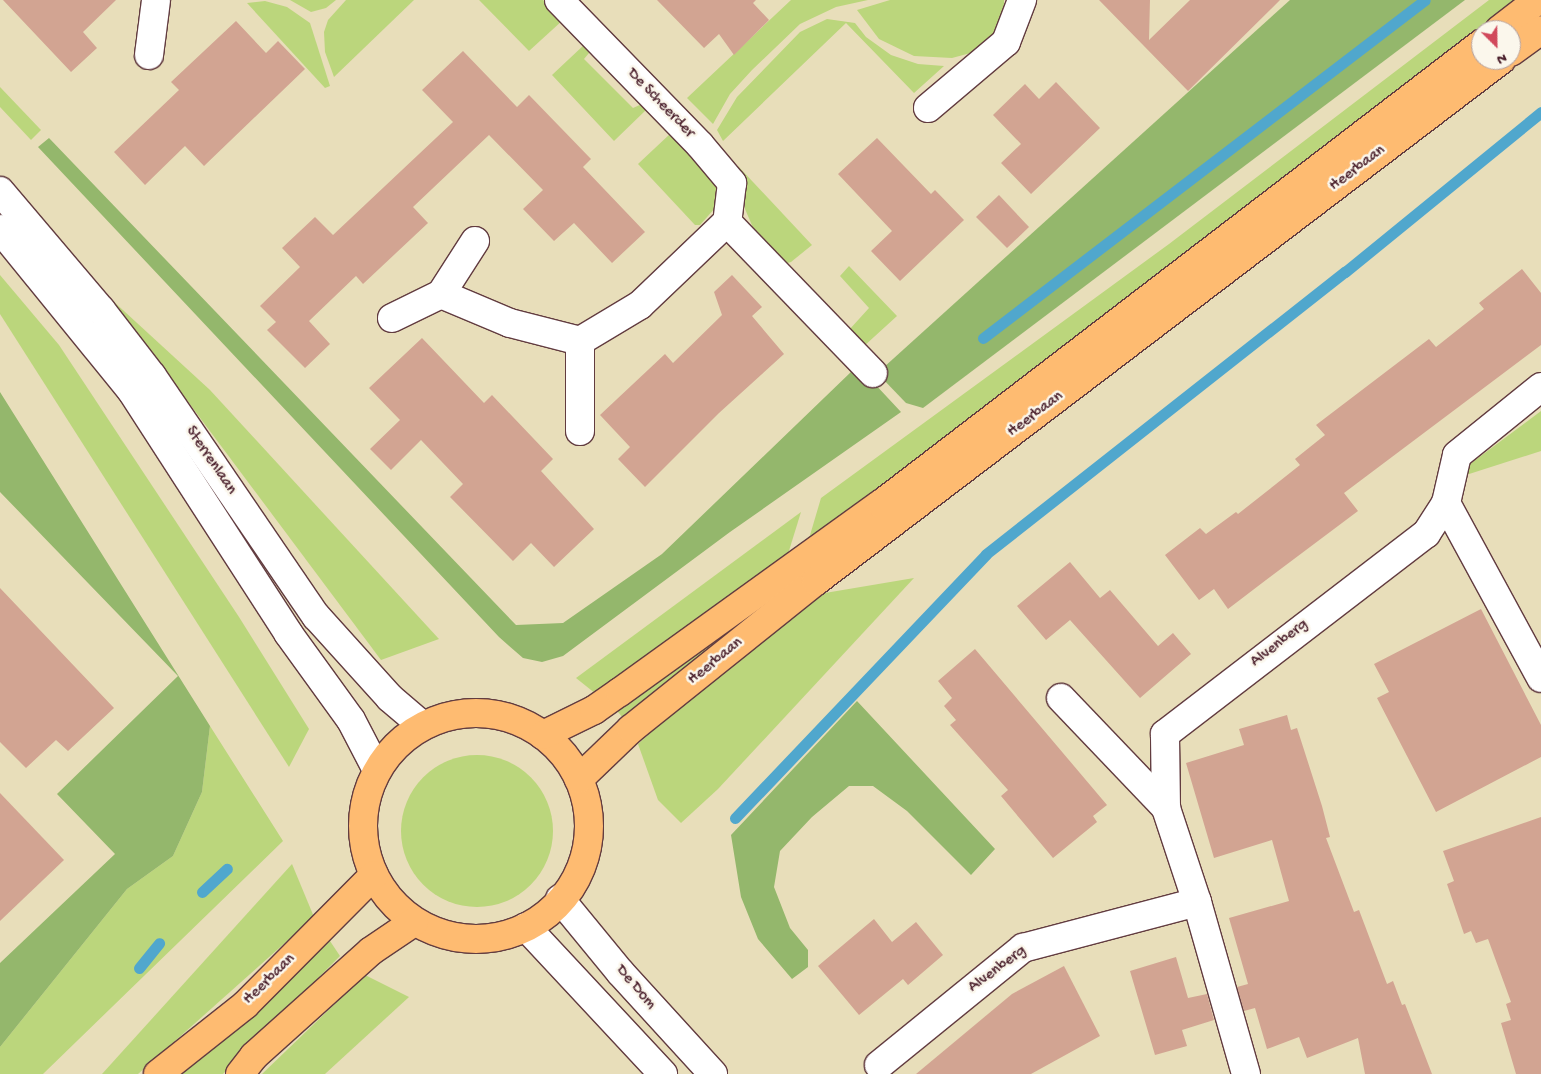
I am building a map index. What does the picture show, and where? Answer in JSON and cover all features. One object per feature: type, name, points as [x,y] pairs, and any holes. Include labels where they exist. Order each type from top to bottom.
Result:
[{"type":"main road","points":[[1512,20],[1538,0]]},
{"type":"main road","points":[[1521,45],[1541,30]]},
{"type":"main road","name":"Heerbaan","points":[[543,736],[594,710],[881,504],[1471,52]]},
{"type":"main road","name":"Heerbaan","points":[[579,779],[631,729],[816,581],[1488,70]]},
{"type":"main road","points":[[460,714],[498,715],[543,736],[561,750],[579,779],[589,815],[587,852],[572,886],[547,915],[516,932],[481,940],[446,936],[414,922],[390,901],[374,875],[363,840],[365,804],[377,770],[397,744],[423,726],[460,714]]},
{"type":"main road","name":"Heerbaan","points":[[158,1074],[246,1005],[374,875]]},
{"type":"main road","points":[[240,1074],[254,1056],[371,951],[414,922]]},
{"type":"street","points":[[149,55],[156,0]]},
{"type":"street","name":"De Scheerder","points":[[559,0],[700,145],[732,183],[727,222]]},
{"type":"street","points":[[928,108],[1006,42],[1022,0]]},
{"type":"street","name":"Sterrenlaan","points":[[0,191],[101,310],[152,376],[316,616],[390,698],[423,726]]},
{"type":"street","points":[[441,294],[510,322],[580,341],[640,305],[727,222],[873,373]]},
{"type":"street","name":"Sterrenlaan","points":[[0,229],[131,390],[288,634],[352,720],[377,770]]},
{"type":"street","points":[[392,318],[441,294],[475,241]]},
{"type":"street","points":[[580,341],[580,431]]},
{"type":"street","name":"Alvenberg","points":[[1246,1074],[1198,902],[1166,808],[1165,734],[1426,534],[1446,503],[1457,455],[1541,388]]},
{"type":"street","points":[[1446,503],[1541,678]]},
{"type":"street","name":"Alvenberg","points":[[1061,698],[1166,808]]},
{"type":"street","name":"De Dom","points":[[560,899],[620,972],[713,1074]]},
{"type":"street","name":"Alvenberg","points":[[879,1065],[1023,948],[1198,902]]},
{"type":"street","points":[[526,927],[663,1074]]},
{"type":"green space","points":[[290,0],[336,0],[326,8],[311,12]]},
{"type":"green space","points":[[346,0],[414,0],[334,77],[325,52],[324,32],[328,20]]},
{"type":"green space","points":[[479,0],[543,0],[563,20],[529,51]]},
{"type":"green space","points":[[791,0],[868,0],[836,7],[800,24],[730,94],[713,124],[687,98]]},
{"type":"green space","points":[[890,0],[1004,0],[1004,18],[1001,27],[978,51],[952,58],[914,56],[879,39],[857,10]]},
{"type":"green space","points":[[1290,0],[1465,0],[923,408],[906,403],[880,376],[883,368]]},
{"type":"green space","points":[[1489,0],[1525,0],[1499,20],[1471,20],[1471,42],[808,542],[821,498],[1169,244]]},
{"type":"green space","points":[[265,1],[287,7],[310,23],[330,86],[325,88],[247,3]]},
{"type":"green space","points":[[827,19],[855,23],[866,37],[891,55],[918,64],[944,66],[914,93],[846,23],[723,141],[717,130],[737,97],[800,32]]},
{"type":"green space","points":[[585,44],[589,53],[584,59],[633,108],[642,104],[647,109],[614,141],[552,75]]},
{"type":"green space","points":[[0,87],[41,130],[31,140],[0,107]]},
{"type":"green space","points":[[671,133],[713,177],[719,191],[715,208],[700,225],[695,225],[638,164]]},
{"type":"green space","points":[[49,138],[516,625],[563,623],[662,554],[852,371],[867,386],[873,382],[901,412],[730,532],[563,656],[542,662],[523,658],[499,637],[38,147]]},
{"type":"green space","points":[[738,166],[812,245],[791,262],[784,264],[757,237],[745,209]]},
{"type":"green space","points":[[849,266],[897,316],[863,347],[849,330],[869,308],[840,276]]},
{"type":"green space","points":[[0,275],[59,345],[239,617],[309,729],[289,767],[0,314]]},
{"type":"green space","points":[[112,300],[210,390],[439,639],[381,660]]},
{"type":"green space","points":[[0,392],[210,726],[202,792],[173,856],[127,889],[0,1047],[0,963],[115,854],[57,794],[178,676],[0,492]]},
{"type":"green space","points":[[1541,411],[1541,451],[1466,475],[1466,467]]},
{"type":"green space","points":[[801,512],[788,554],[596,694],[576,678]]},
{"type":"green space","points":[[816,564],[623,718],[613,706]]},
{"type":"green space","points":[[914,578],[718,789],[681,823],[658,800],[638,744],[716,673],[819,594]]},
{"type":"green space","points":[[857,701],[995,849],[971,875],[907,811],[873,786],[849,786],[812,817],[780,851],[774,887],[790,928],[808,950],[808,967],[792,979],[758,939],[741,897],[731,835]]},
{"type":"green space","points":[[210,726],[283,841],[43,1074],[0,1074],[0,1047],[127,889],[173,856],[202,792]]},
{"type":"green space","points":[[477,755],[506,761],[531,777],[547,802],[553,831],[547,860],[531,885],[506,901],[477,907],[448,901],[423,885],[407,860],[401,831],[407,802],[423,777],[448,761]]},
{"type":"green space","points":[[292,864],[314,917],[138,1074],[102,1074]]},
{"type":"green space","points":[[330,941],[340,956],[223,1074],[173,1074],[247,1019]]},
{"type":"green space","points":[[365,975],[409,997],[325,1074],[262,1074]]},
{"type":"building","points":[[3,0],[116,0],[83,32],[97,48],[71,72]]},
{"type":"building","points":[[657,0],[756,0],[753,3],[769,20],[734,55],[719,34],[704,48]]},
{"type":"building","points":[[1099,0],[1150,0],[1149,40],[1190,0],[1280,0],[1188,91]]},
{"type":"building","points":[[236,21],[266,53],[278,41],[305,69],[204,166],[185,146],[145,185],[114,152],[179,90],[171,82]]},
{"type":"building","points":[[463,51],[517,107],[529,95],[591,159],[583,167],[645,232],[612,263],[574,223],[554,241],[523,209],[543,190],[489,135],[413,207],[428,223],[363,284],[356,276],[309,321],[330,344],[305,368],[267,330],[276,322],[260,306],[300,267],[282,248],[315,217],[333,235],[453,122],[422,90]]},
{"type":"building","points":[[1056,82],[1100,128],[1031,194],[1001,163],[1021,144],[993,115],[1025,84],[1039,99]]},
{"type":"building","points":[[877,138],[931,194],[935,190],[964,220],[900,281],[871,251],[892,231],[838,174]]},
{"type":"building","points":[[999,195],[1029,227],[1007,248],[976,217]]},
{"type":"building","points":[[1522,269],[1541,293],[1541,345],[1344,493],[1358,511],[1228,609],[1214,589],[1199,600],[1165,555],[1200,528],[1206,534],[1236,512],[1238,514],[1300,465],[1295,459],[1325,435],[1316,425],[1429,339],[1436,347],[1484,309],[1479,303]]},
{"type":"building","points":[[732,275],[762,307],[752,316],[784,354],[719,413],[645,487],[618,459],[630,447],[600,415],[665,354],[673,363],[722,315],[714,292]]},
{"type":"building","points":[[422,338],[484,403],[492,395],[553,459],[541,471],[594,529],[554,567],[531,543],[513,561],[450,497],[463,484],[421,440],[391,470],[370,449],[400,420],[369,388]]},
{"type":"building","points":[[1070,562],[1100,598],[1110,590],[1158,646],[1173,633],[1191,654],[1140,698],[1070,620],[1046,640],[1017,606]]},
{"type":"building","points":[[0,588],[114,708],[68,751],[56,740],[26,768],[0,742]]},
{"type":"building","points":[[1481,609],[1541,725],[1541,757],[1436,812],[1377,698],[1389,692],[1374,664]]},
{"type":"building","points":[[975,649],[1107,805],[1093,816],[1097,822],[1053,858],[1001,796],[1008,790],[950,725],[956,720],[944,706],[952,698],[938,681]]},
{"type":"building","points":[[1287,715],[1291,730],[1297,728],[1322,806],[1330,837],[1326,838],[1354,912],[1359,910],[1387,984],[1393,981],[1402,1005],[1405,1004],[1432,1074],[1365,1074],[1358,1038],[1307,1058],[1299,1037],[1267,1049],[1255,1008],[1244,1011],[1237,987],[1248,984],[1229,918],[1289,901],[1272,840],[1214,858],[1186,763],[1244,745],[1239,729]]},
{"type":"building","points":[[0,793],[64,860],[0,921]]},
{"type":"building","points":[[1541,817],[1541,1074],[1516,1074],[1501,1023],[1511,1020],[1506,1004],[1511,1002],[1488,939],[1476,943],[1471,931],[1464,934],[1447,884],[1454,881],[1443,851]]},
{"type":"building","points":[[874,919],[892,942],[916,922],[943,955],[908,985],[903,979],[859,1015],[818,966]]},
{"type":"building","points":[[1176,957],[1188,998],[1207,994],[1214,1020],[1182,1030],[1187,1046],[1155,1055],[1130,971]]},
{"type":"building","points":[[1064,966],[1100,1036],[1031,1074],[916,1074],[1012,994]]},
{"type":"waterway","points":[[983,338],[1425,0]]},
{"type":"waterway","points":[[735,818],[986,554],[1345,272],[1541,112]]},
{"type":"waterway","points":[[202,892],[227,869]]},
{"type":"waterway","points":[[139,968],[159,943]]}]
